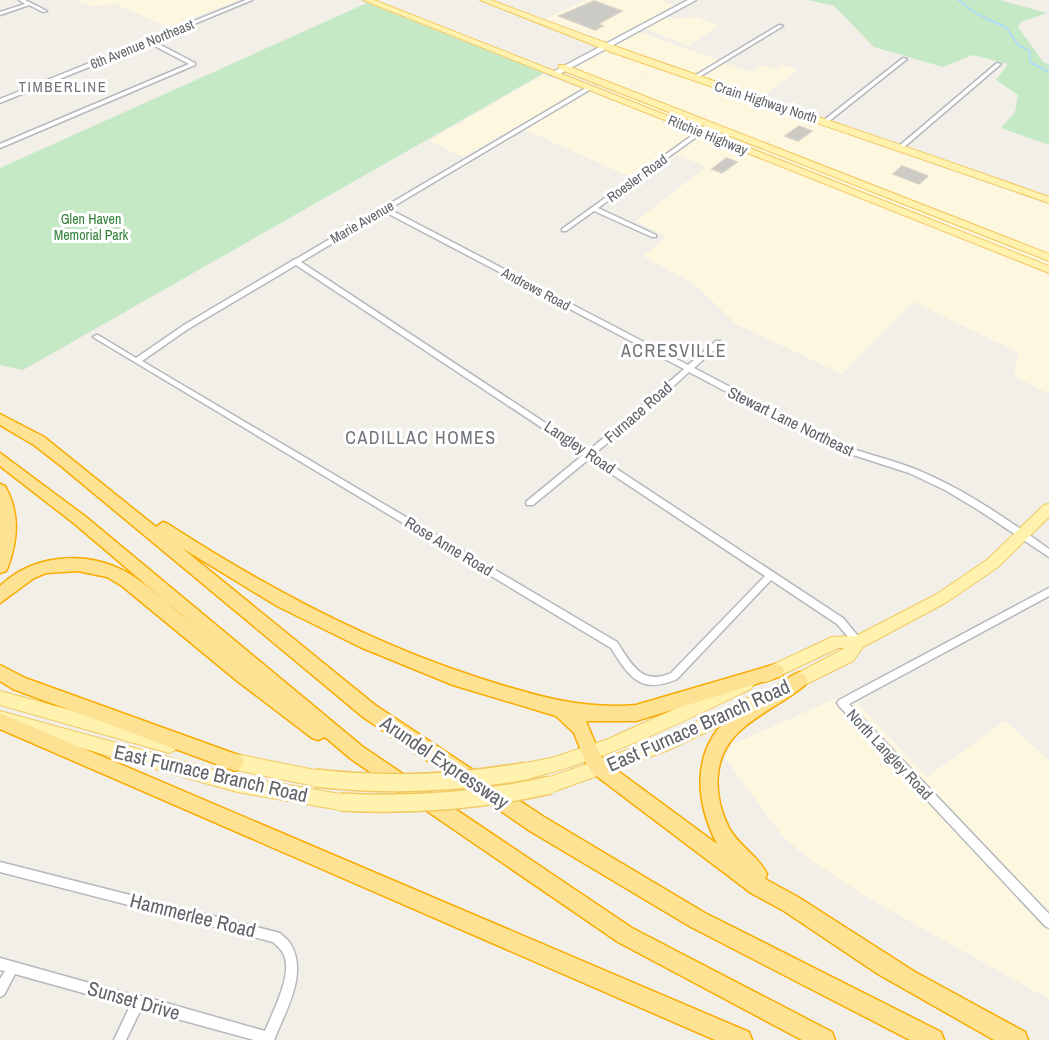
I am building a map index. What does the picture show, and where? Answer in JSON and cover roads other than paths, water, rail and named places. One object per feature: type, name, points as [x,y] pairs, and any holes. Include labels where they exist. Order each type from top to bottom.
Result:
[{"type":"highway","name":"Arundel Expressway","points":[[0,419],[39,441],[109,496],[369,711],[518,811],[698,920],[933,1040]]},
{"type":"highway","points":[[0,458],[81,521],[357,753],[625,935],[824,1040]]},
{"type":"highway","points":[[0,490],[10,519],[7,546],[0,567]]},
{"type":"highway","points":[[109,496],[128,501],[214,562],[275,599],[331,628],[449,677],[562,711],[612,717],[636,713],[776,671]]},
{"type":"highway","points":[[0,596],[32,572],[54,565],[82,563],[112,571],[128,581],[242,675],[326,738],[357,753]]},
{"type":"highway","points":[[0,672],[19,684],[235,762]]},
{"type":"highway","points":[[799,680],[783,695],[741,717],[728,729],[711,755],[707,781],[714,819],[720,832],[735,854],[778,895],[852,945],[1017,1040]]},
{"type":"highway","points":[[562,711],[581,728],[588,742],[589,752],[601,769],[758,886],[778,895]]},
{"type":"highway","points":[[0,720],[741,1040]]},
{"type":"main road","name":"Ritchie Highway","points":[[367,0],[1049,270]]},
{"type":"main road","name":"Ritchie Highway","points":[[391,0],[1049,258]]},
{"type":"main road","name":"Crain Highway North","points":[[484,0],[603,46],[1049,200]]},
{"type":"main road","name":"East Furnace Branch Road","points":[[0,720],[237,784],[340,802],[382,805],[453,802],[550,785],[601,769],[692,732],[848,656],[858,642],[955,590],[1023,536],[1049,509]]},
{"type":"main road","name":"East Furnace Branch Road","points":[[0,698],[235,762],[315,778],[356,783],[414,785],[453,783],[557,764],[675,718],[837,642],[858,642]]},
{"type":"street","points":[[21,0],[45,11]]},
{"type":"street","name":"6th Avenue Northeast","points":[[0,101],[250,0]]},
{"type":"street","points":[[553,74],[693,0]]},
{"type":"street","points":[[0,14],[29,4]]},
{"type":"street","points":[[694,78],[781,26]]},
{"type":"street","points":[[0,146],[193,64],[149,41]]},
{"type":"street","points":[[825,121],[905,60]]},
{"type":"street","points":[[901,147],[999,64]]},
{"type":"street","name":"Marie Avenue","points":[[138,360],[186,327],[589,88]]},
{"type":"street","name":"Roesler Road","points":[[564,230],[710,125]]},
{"type":"street","points":[[594,208],[654,236]]},
{"type":"street","name":"Andrews Road","points":[[384,209],[687,369]]},
{"type":"street","name":"Langley Road","points":[[296,261],[840,621],[858,642]]},
{"type":"street","name":"Rose Anne Road","points":[[96,337],[614,645],[636,676],[642,680],[665,681],[674,676],[771,575]]},
{"type":"street","name":"Furnace Road","points":[[530,503],[717,343]]},
{"type":"street","name":"Stewart Lane Northeast","points":[[687,369],[849,452],[895,465],[931,480],[1023,536]]},
{"type":"street","points":[[1023,536],[1049,554]]},
{"type":"street","name":"North Langley Road","points":[[1049,592],[842,702],[1049,922]]},
{"type":"street","name":"Hammerlee Road","points":[[0,867],[276,937],[286,943],[292,960],[291,972],[268,1039]]},
{"type":"street","name":"Sunset Drive","points":[[0,964],[268,1039]]},
{"type":"street","points":[[0,991],[13,967]]},
{"type":"street","points":[[120,1040],[138,1001]]},
{"type":"waterway","points":[[958,0],[977,14],[1007,28],[1018,45],[1030,51],[1030,62],[1049,72]]},
{"type":"district","name":"TIMBERLINE","points":[[63,86]]},
{"type":"district","name":"ACRESVILLE","points":[[674,350]]},
{"type":"district","name":"CADILLAC HOMES","points":[[421,437]]},
{"type":"park label","name":"Glen Haven Memorial Park","points":[[91,228]]}]
